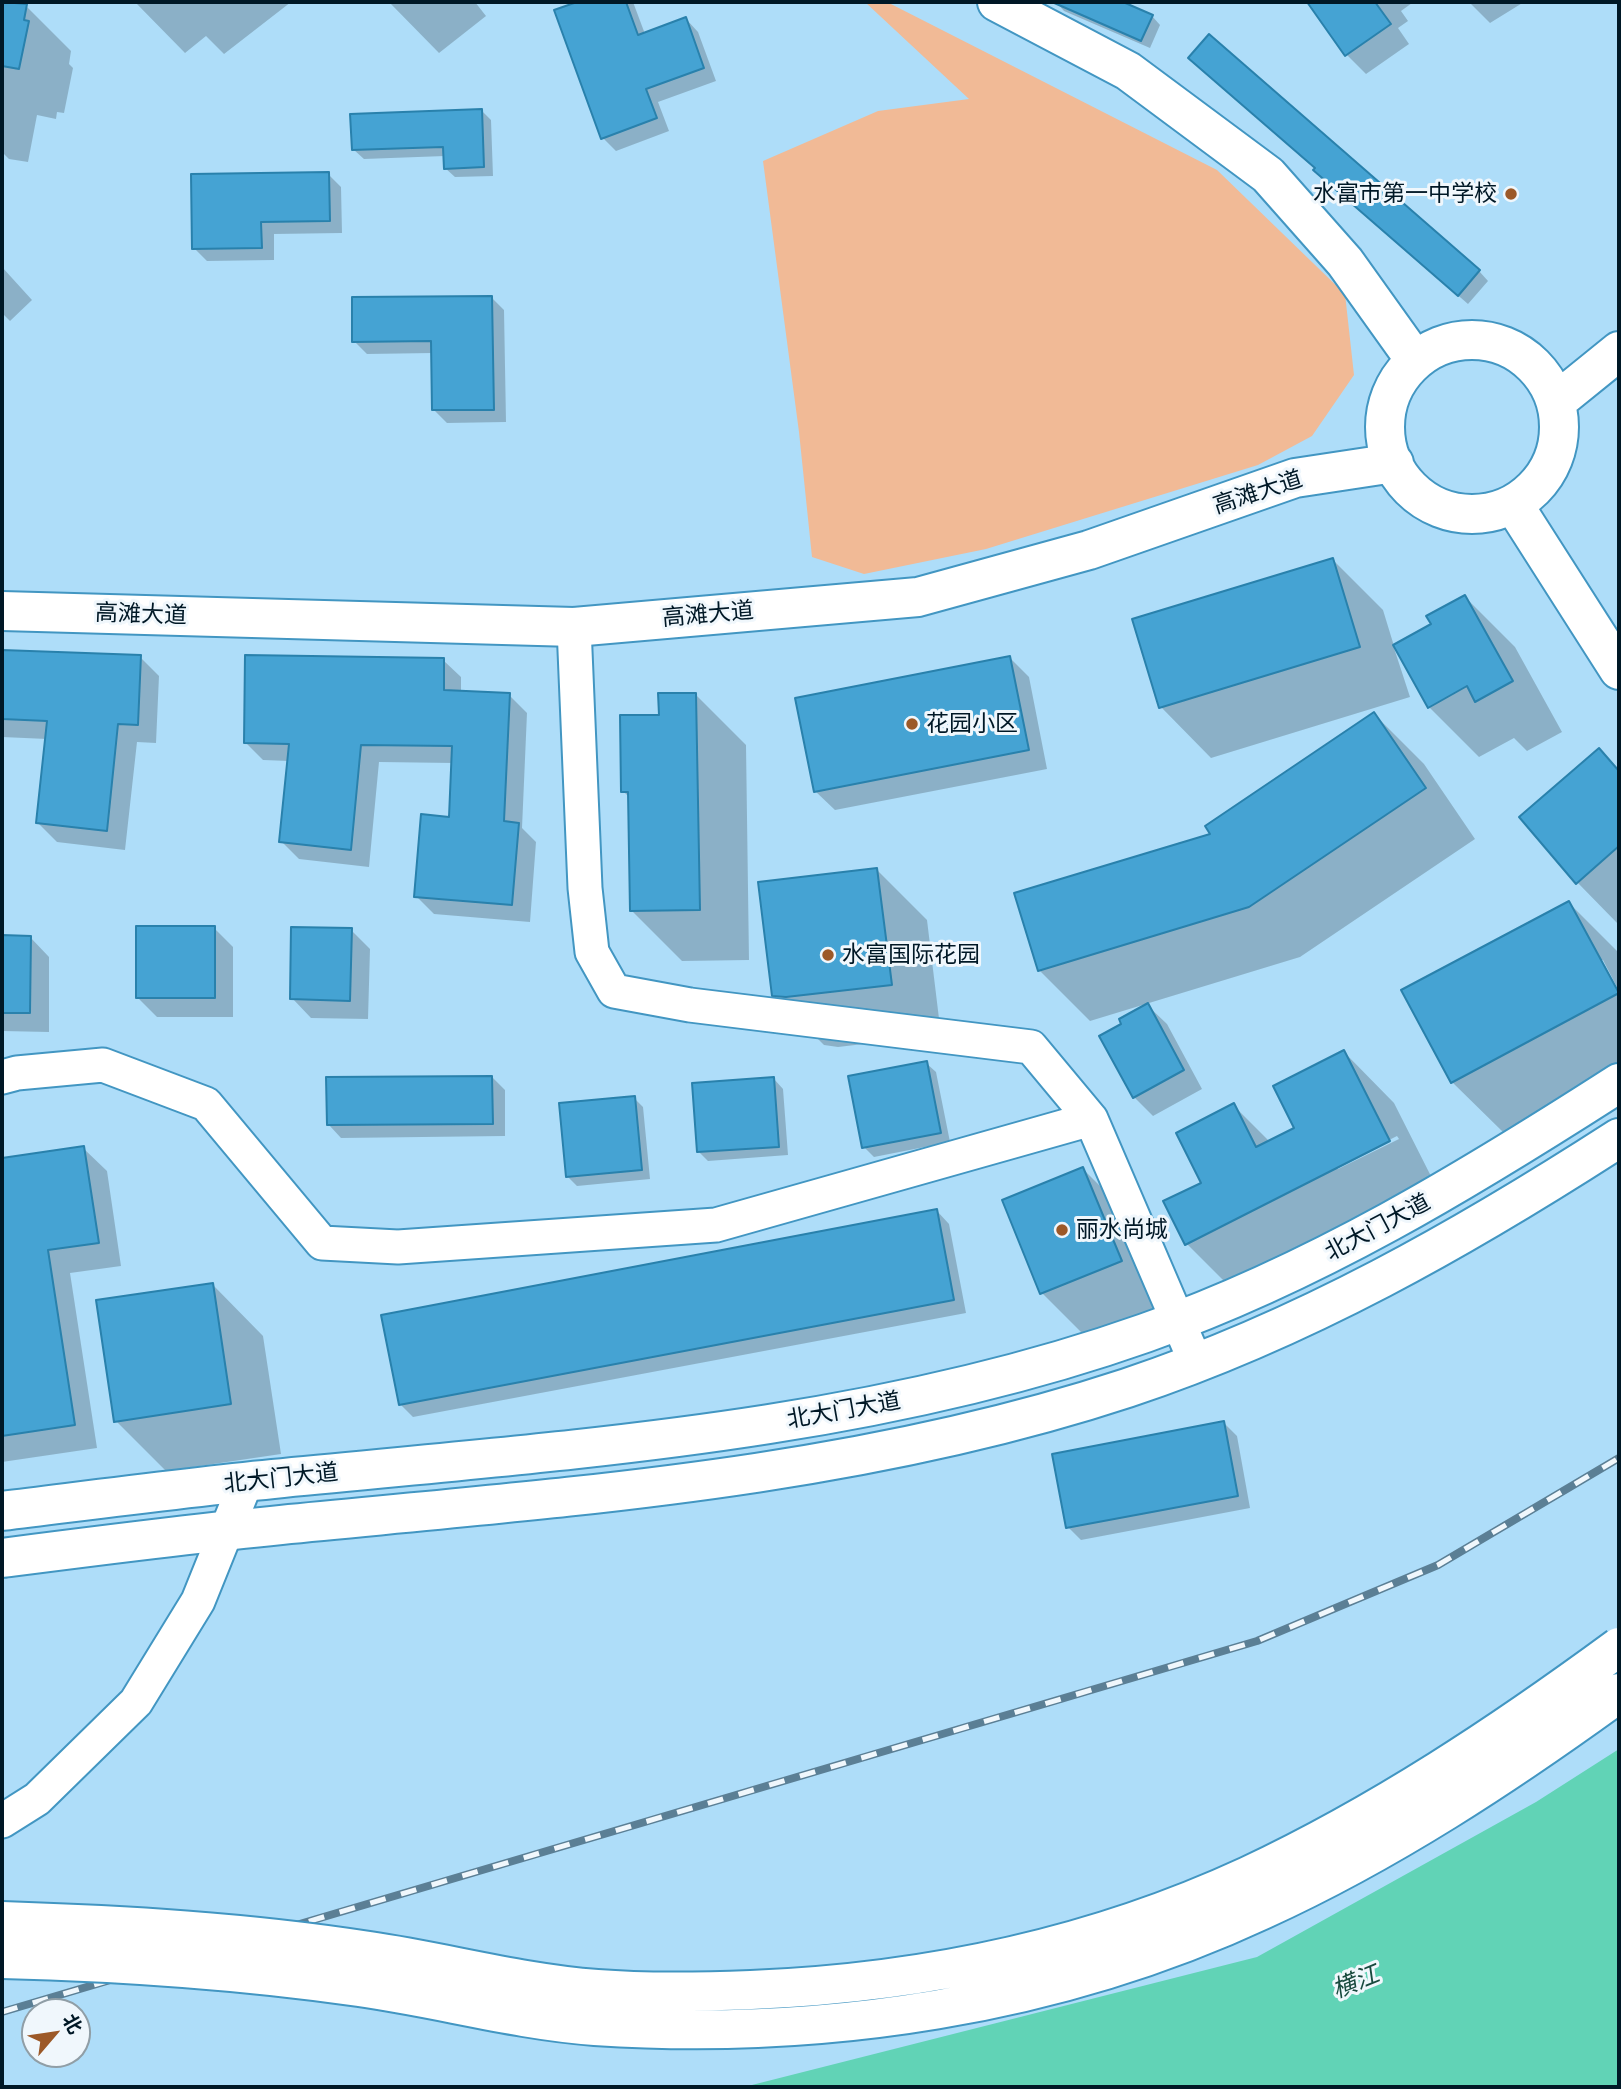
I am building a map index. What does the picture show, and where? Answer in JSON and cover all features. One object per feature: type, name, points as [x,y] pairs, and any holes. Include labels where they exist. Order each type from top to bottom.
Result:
[{"type":"main road","points":[[997,2],[1128,71],[1268,175],[1345,262],[1415,360]]},
{"type":"main road","points":[[1468,339],[1497,342],[1523,355],[1543,376],[1556,402],[1559,432],[1553,461],[1537,486],[1515,506],[1464,514],[1440,508],[1418,495],[1401,476],[1389,453],[1385,428],[1388,403],[1398,379],[1415,360],[1440,345],[1468,339]]},
{"type":"main road","points":[[1556,402],[1619,351]]},
{"type":"main road","name":"高滩大道","points":[[2,611],[575,627],[918,597],[1088,550],[1295,478],[1394,463]]},
{"type":"main road","points":[[1515,506],[1619,670]]},
{"type":"main road","name":"北大门大道","points":[[2,1511],[246,1482],[583,1449],[712,1433],[915,1398],[1004,1376],[1115,1343],[1177,1321],[1282,1277],[1406,1214],[1619,1083]]},
{"type":"main road","name":"北大门大道","points":[[2,1558],[226,1530],[628,1490],[850,1458],[1029,1417],[1117,1391],[1196,1363],[1290,1324],[1459,1237],[1619,1138]]},
{"type":"main road","points":[[2,1922],[163,1929],[301,1942],[419,1958],[527,1981],[611,1989],[781,1989],[941,1971],[1028,1952],[1118,1927],[1197,1898],[1256,1872],[1412,1788],[1498,1732],[1619,1647]]},
{"type":"main road","points":[[2,1959],[161,1966],[286,1978],[413,1995],[522,2018],[609,2026],[676,2029],[783,2026],[860,2020],[947,2008],[1037,1989],[1097,1972],[1175,1946],[1261,1911],[1360,1861],[1431,1820],[1619,1693]]},
{"type":"street","points":[[575,627],[585,888],[592,952],[614,991],[690,1006],[1031,1046],[1091,1119],[1196,1363]]},
{"type":"street","points":[[2,1077],[103,1065],[206,1104],[322,1243],[398,1247],[716,1225],[1091,1119]]},
{"type":"street","points":[[2,1821],[37,1799],[136,1702],[198,1601],[246,1482]]},
{"type":"shaded area","points":[[865,2],[887,2],[1217,170],[1345,294],[1354,375],[1312,436],[1258,465],[986,549],[864,574],[812,557],[799,432],[763,161],[878,111],[969,99]]},
{"type":"water","name":"横江","points":[[1619,1749],[1619,2087],[744,2087],[1257,1957],[1536,1802]]},
{"type":"building","points":[[2,2],[27,4],[24,20],[29,21],[19,69],[2,66]]},
{"type":"building","points":[[577,2],[626,2],[638,35],[686,17],[704,68],[646,89],[657,118],[601,139],[554,10]]},
{"type":"building","points":[[1052,2],[1123,2],[1153,15],[1141,41]]},
{"type":"building","points":[[1307,2],[1375,2],[1391,24],[1345,56]]},
{"type":"building","points":[[1209,34],[1480,270],[1458,296],[1188,58]]},
{"type":"building","points":[[482,109],[484,167],[444,169],[443,147],[352,150],[350,114]]},
{"type":"building","points":[[329,172],[330,221],[261,222],[262,248],[192,249],[191,174]]},
{"type":"building","points":[[492,296],[494,410],[432,410],[431,341],[352,342],[352,297]]},
{"type":"building","points":[[1333,558],[1360,647],[1159,708],[1132,619]]},
{"type":"building","points":[[1465,595],[1513,681],[1475,702],[1467,686],[1428,708],[1393,645],[1431,624],[1426,616]]},
{"type":"building","points":[[2,650],[141,655],[138,725],[118,724],[107,831],[36,823],[47,721],[2,719]]},
{"type":"building","points":[[245,655],[444,658],[444,690],[510,693],[504,821],[519,823],[512,905],[414,897],[421,814],[449,817],[452,746],[361,745],[351,850],[279,842],[289,744],[244,743]]},
{"type":"building","name":"花园小区","points":[[1010,656],[1029,750],[814,792],[795,698]]},
{"type":"building","points":[[658,693],[696,693],[700,910],[630,911],[628,792],[621,792],[620,715],[659,715]]},
{"type":"building","points":[[1374,712],[1426,788],[1249,907],[1038,971],[1014,893],[1210,834],[1205,826]]},
{"type":"building","points":[[1599,748],[1619,771],[1619,846],[1576,884],[1519,817]]},
{"type":"building","name":"水富国际花园","points":[[877,868],[892,985],[786,997],[772,996],[758,882]]},
{"type":"building","points":[[1569,901],[1619,993],[1451,1083],[1401,990]]},
{"type":"building","points":[[136,926],[215,926],[215,998],[136,998]]},
{"type":"building","points":[[291,927],[352,928],[350,1001],[290,999]]},
{"type":"building","points":[[2,935],[31,936],[30,1013],[2,1013]]},
{"type":"building","points":[[1148,1003],[1184,1070],[1133,1098],[1099,1036],[1121,1024],[1119,1019]]},
{"type":"building","points":[[1344,1050],[1390,1141],[1185,1245],[1163,1201],[1201,1183],[1176,1133],[1234,1103],[1256,1147],[1294,1128],[1273,1086]]},
{"type":"building","points":[[927,1061],[941,1133],[862,1148],[848,1076]]},
{"type":"building","points":[[492,1076],[493,1124],[327,1125],[326,1077]]},
{"type":"building","points":[[774,1077],[779,1147],[697,1152],[692,1083]]},
{"type":"building","points":[[635,1096],[642,1170],[566,1177],[559,1103]]},
{"type":"building","points":[[84,1146],[99,1243],[48,1250],[75,1425],[2,1436],[2,1158]]},
{"type":"building","name":"丽水尚城","points":[[1083,1167],[1122,1261],[1040,1294],[1002,1200]]},
{"type":"building","points":[[937,1209],[954,1300],[399,1405],[381,1315]]},
{"type":"building","points":[[213,1283],[231,1404],[114,1422],[96,1300]]},
{"type":"building","points":[[1224,1421],[1238,1496],[1066,1528],[1052,1454]]},
{"type":"railway","points":[[2,2012],[1257,1641],[1438,1565],[1619,1458]]},
{"type":"place","name":"水富市第一中学校","points":[[1511,194]]},
{"type":"place","name":"花园小区","points":[[912,724]]},
{"type":"place","name":"水富国际花园","points":[[828,955]]},
{"type":"place","name":"丽水尚城","points":[[1062,1230]]}]
